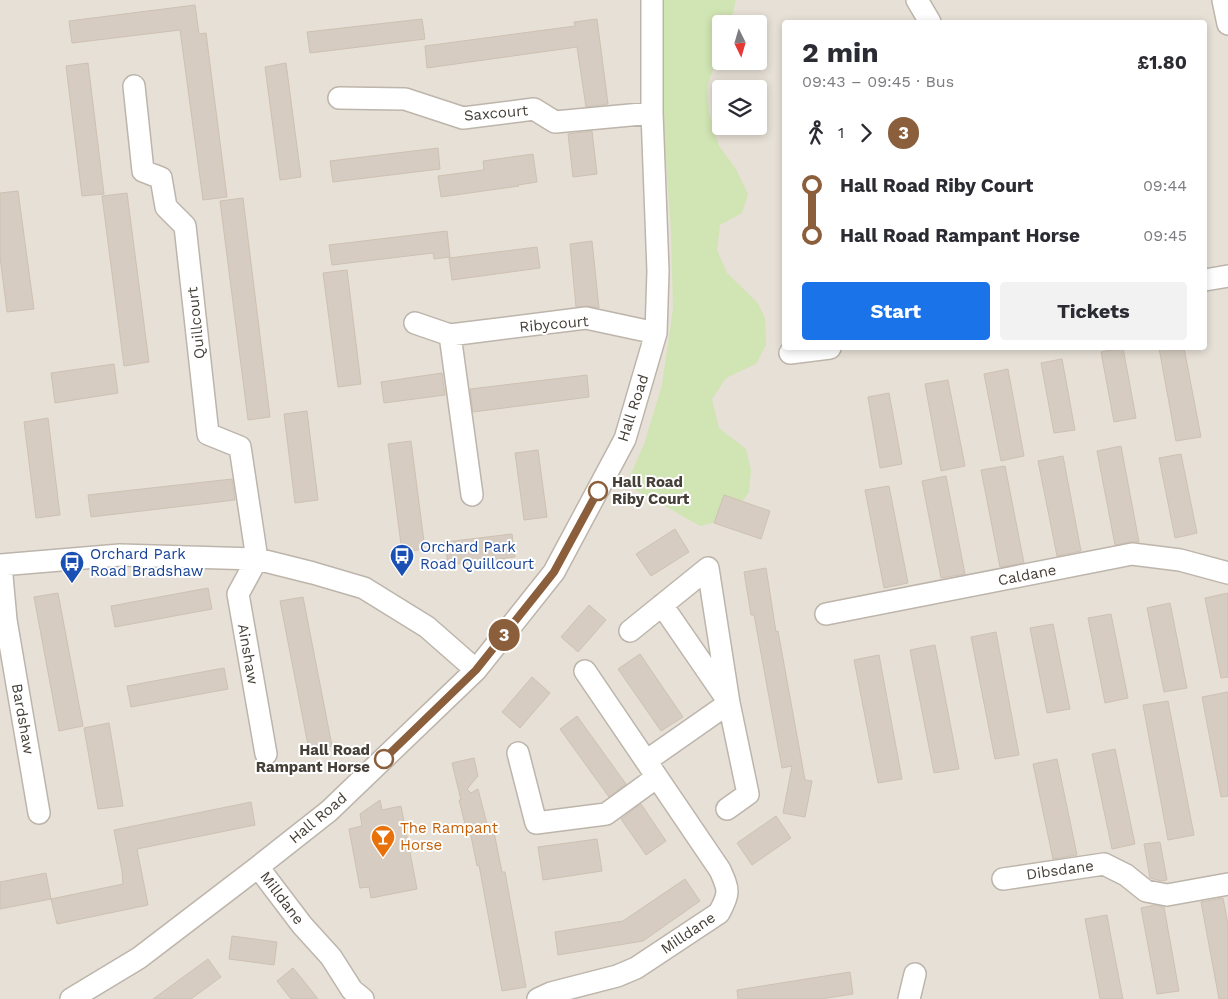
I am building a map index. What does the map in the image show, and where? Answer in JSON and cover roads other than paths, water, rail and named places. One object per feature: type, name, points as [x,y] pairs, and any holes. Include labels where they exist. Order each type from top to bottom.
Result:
[{"type":"street","name":"Hall Road","points":[[71,999],[139,958],[329,812],[476,670],[554,572],[625,440],[656,333],[658,271],[652,113],[652,0]]},
{"type":"street","points":[[917,0],[929,20]]},
{"type":"street","points":[[1223,0],[1228,24]]},
{"type":"street","name":"Quillcourt","points":[[134,86],[142,171],[161,178],[166,207],[185,226],[208,434],[240,447],[257,558]]},
{"type":"street","name":"Saxcourt","points":[[339,98],[405,99],[463,118],[534,109],[555,122],[652,113]]},
{"type":"street","points":[[1207,280],[1228,276]]},
{"type":"street","name":"Ribycourt","points":[[415,324],[450,335],[586,318],[656,333]]},
{"type":"street","points":[[450,335],[472,495]]},
{"type":"street","points":[[790,353],[814,350]]},
{"type":"street","name":"Caldane","points":[[826,614],[1132,554],[1180,560],[1228,573]]},
{"type":"street","points":[[0,565],[120,555],[257,558],[364,588],[427,627],[476,670]]},
{"type":"street","name":"Ainshaw","points":[[257,558],[238,594],[266,754]]},
{"type":"street","name":"Bardshaw","points":[[0,565],[6,620],[39,813]]},
{"type":"street","points":[[630,631],[708,568],[729,703],[748,794],[727,809]]},
{"type":"street","points":[[662,605],[729,703]]},
{"type":"street","name":"Milldane","points":[[538,999],[551,993],[617,976],[636,968],[719,913],[726,900],[728,887],[720,870],[585,671]]},
{"type":"street","points":[[518,753],[536,823],[606,814],[651,769],[729,703]]},
{"type":"street","name":"Dibsdane","points":[[1003,879],[1104,864],[1126,875],[1146,891],[1167,895],[1228,884]]},
{"type":"street","name":"Milldane","points":[[258,867],[302,925],[331,957],[352,990],[363,999]]},
{"type":"street","points":[[909,999],[915,974]]},
{"type":"place","name":"Hall Road Riby Court","points":[[598,491]]},
{"type":"place","name":"Orchard Park Road Quillcourt","points":[[402,577]]},
{"type":"place","name":"Orchard Park Road Bradshaw","points":[[72,584]]},
{"type":"place","name":"Hall Road Rampant Horse","points":[[384,759]]},
{"type":"place","name":"The Rampant Horse","points":[[383,858]]}]
